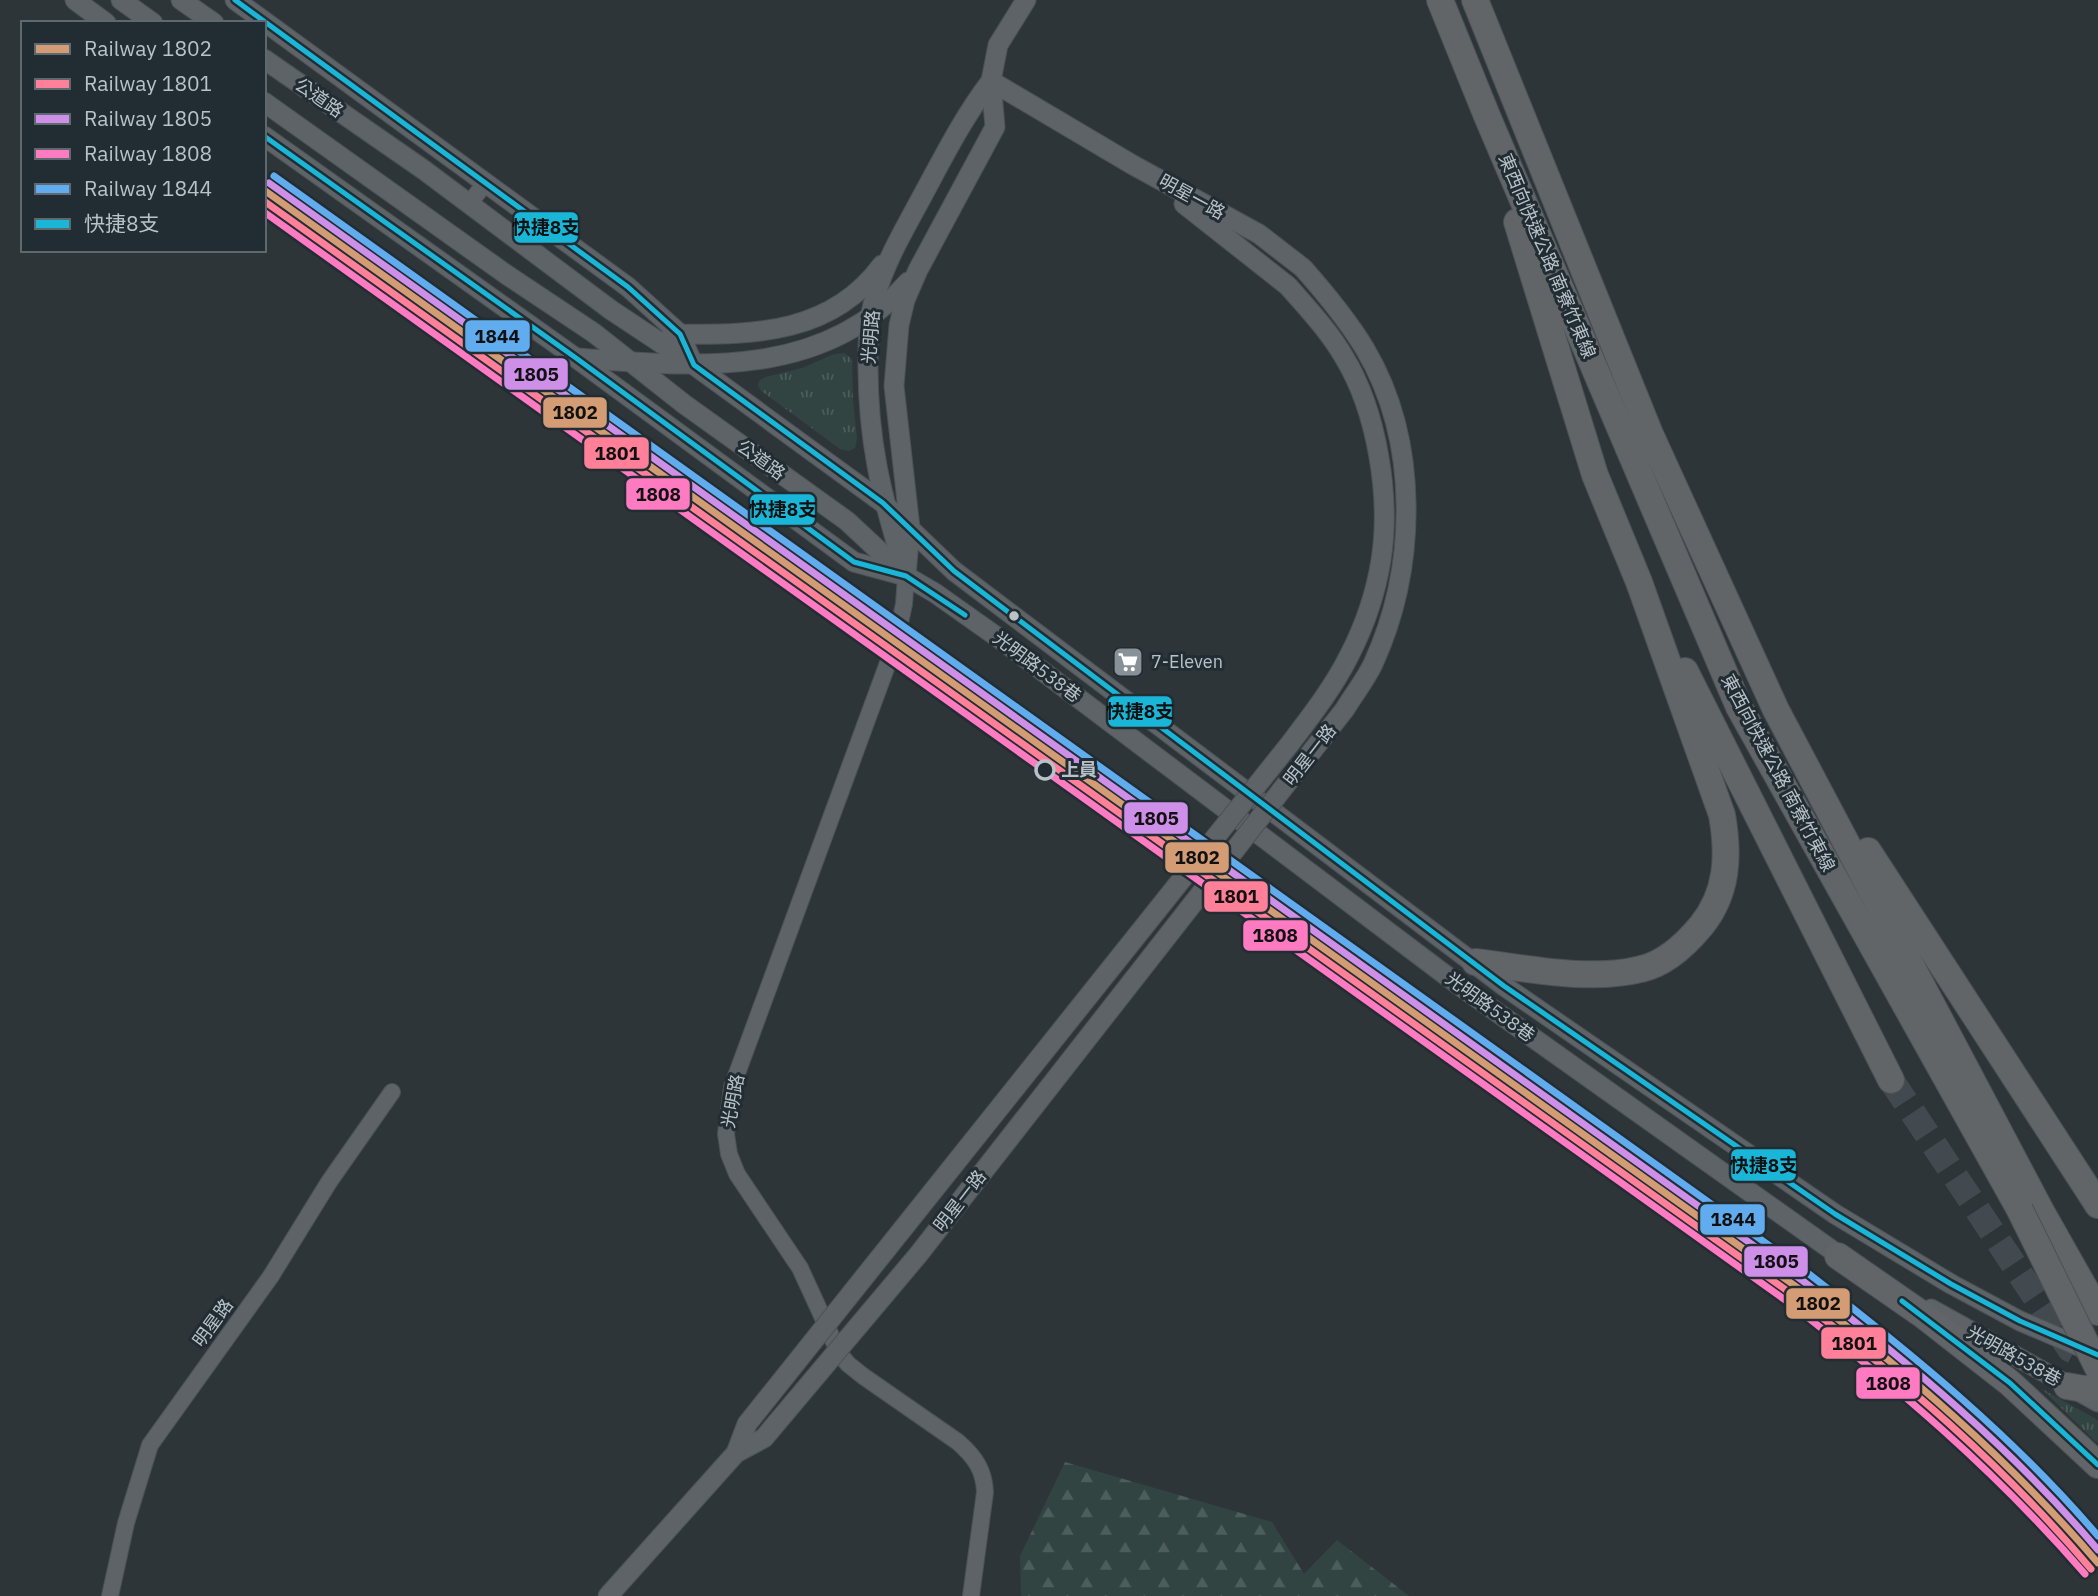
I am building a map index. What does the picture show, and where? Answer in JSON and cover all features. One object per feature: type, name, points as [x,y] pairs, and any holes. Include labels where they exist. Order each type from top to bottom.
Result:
[{"type":"highway","name":"東西向快速公路 南寮竹東線","points":[[1440,0],[1739,707],[2031,1211],[2098,1312]]},
{"type":"highway","name":"東西向快速公路 南寮竹東線","points":[[1475,0],[1650,434],[1776,710],[2031,1211],[2098,1368]]},
{"type":"highway","points":[[1475,962],[1588,974],[1616,974],[1643,969],[1668,957],[1689,941],[1705,921],[1718,899],[1725,878],[1727,855],[1722,815],[1639,582],[1595,475],[1524,248],[1487,116]]},
{"type":"highway","points":[[1639,582],[1891,1080]]},
{"type":"highway","points":[[1776,710],[2098,1205]]},
{"type":"highway","points":[[1838,1256],[1923,1315],[2010,1383],[2098,1465]]},
{"type":"highway","points":[[2067,1386],[2084,1389],[2098,1387]]},
{"type":"street","points":[[75,0],[103,21]]},
{"type":"street","points":[[121,0],[150,21]]},
{"type":"street","points":[[181,0],[211,21]]},
{"type":"street","name":"公道路","points":[[235,0],[264,21]]},
{"type":"street","name":"光明路","points":[[971,1596],[985,1492],[979,1464],[958,1442],[863,1376],[839,1353],[800,1268],[737,1174],[729,1154],[726,1134],[732,1087],[896,641],[903,614],[906,576],[904,523],[894,386],[899,325],[905,300],[918,270],[995,127],[992,81],[998,45],[1026,0]]},
{"type":"street","name":"公道路","points":[[266,22],[628,287],[680,334],[694,365]]},
{"type":"street","name":"公道路","points":[[266,60],[424,170],[611,310],[694,365],[883,503],[904,523]]},
{"type":"street","name":"光明路","points":[[906,576],[883,503],[874,459],[868,376],[870,319],[875,297],[898,241],[967,112],[992,81]]},
{"type":"street","name":"明星一路","points":[[608,1596],[736,1453],[764,1438],[918,1255],[1338,719],[1373,665],[1391,615],[1404,563],[1406,502],[1399,443],[1387,399],[1366,351],[1336,306],[1303,268],[1259,234],[1133,165],[992,81]]},
{"type":"street","name":"公道路","points":[[266,103],[507,275],[594,333],[684,404],[847,522],[906,576]]},
{"type":"street","name":"公道路","points":[[266,137],[576,358],[854,562],[906,576]]},
{"type":"street","name":"明星一路","points":[[736,1453],[747,1424],[1326,696],[1350,655],[1370,606],[1381,559],[1383,502],[1378,450],[1365,403],[1346,359],[1318,319],[1288,286],[1251,254],[1133,165]]},
{"type":"street","points":[[469,204],[486,182]]},
{"type":"street","name":"公道路","points":[[611,310],[680,334],[765,332],[813,319],[859,292],[880,268],[898,241]]},
{"type":"street","points":[[576,358],[694,365],[797,353],[842,335],[870,319],[894,298],[918,270]]},
{"type":"street","name":"光明路538巷","points":[[904,523],[939,558],[1013,617],[1504,986],[1835,1214],[1951,1284],[2020,1321],[2098,1354]]},
{"type":"street","name":"光明路538巷","points":[[906,576],[1000,639],[1460,986],[1838,1256],[2098,1402]]},
{"type":"street","name":"明星路","points":[[110,1596],[126,1523],[150,1445],[271,1276],[329,1182],[392,1093]]},
{"type":"green space","points":[[844,353],[852,359],[857,439],[855,448],[849,451],[840,449],[760,390],[758,385],[760,380],[766,377]]},
{"type":"green space","points":[[2042,1389],[2098,1420],[2098,1444]]},
{"type":"green space","points":[[1065,1462],[1272,1522],[1304,1574],[1337,1540],[1409,1596],[1021,1596],[1020,1556]]},
{"type":"tunnel","points":[[1891,1080],[2070,1349],[2074,1351]]},
{"type":"rail line","name":"1844","points":[[274,176],[1809,1274],[1886,1335],[1996,1430],[2098,1536]]},
{"type":"rail line","name":"1805","points":[[269,183],[1803,1281],[1882,1343],[1958,1408],[2030,1476],[2098,1550]]},
{"type":"rail line","name":"1802","points":[[266,191],[1798,1288],[1955,1418],[2064,1524],[2098,1563]]},
{"type":"rail line","name":"1801","points":[[266,202],[1793,1295],[1873,1358],[1950,1424],[2022,1494],[2091,1569]]},
{"type":"rail line","name":"1808","points":[[266,213],[1788,1302],[1943,1430],[2016,1499],[2085,1574]]},
{"type":"transit line","name":"快捷8支","points":[[235,0],[264,21]]},
{"type":"transit line","name":"快捷8支","points":[[266,23],[628,287],[680,334],[694,365],[883,503],[954,571],[1504,986],[1835,1214],[1951,1284],[2020,1321],[2098,1355]]},
{"type":"transit line","name":"快捷8支","points":[[266,137],[576,358],[854,562],[906,576],[965,615]]},
{"type":"transit line","name":"快捷8支","points":[[1902,1301],[2010,1383],[2098,1465]]},
{"type":"place","name":"7-Eleven","points":[[1128,662]]},
{"type":"place","name":"上員","points":[[1045,770]]}]
